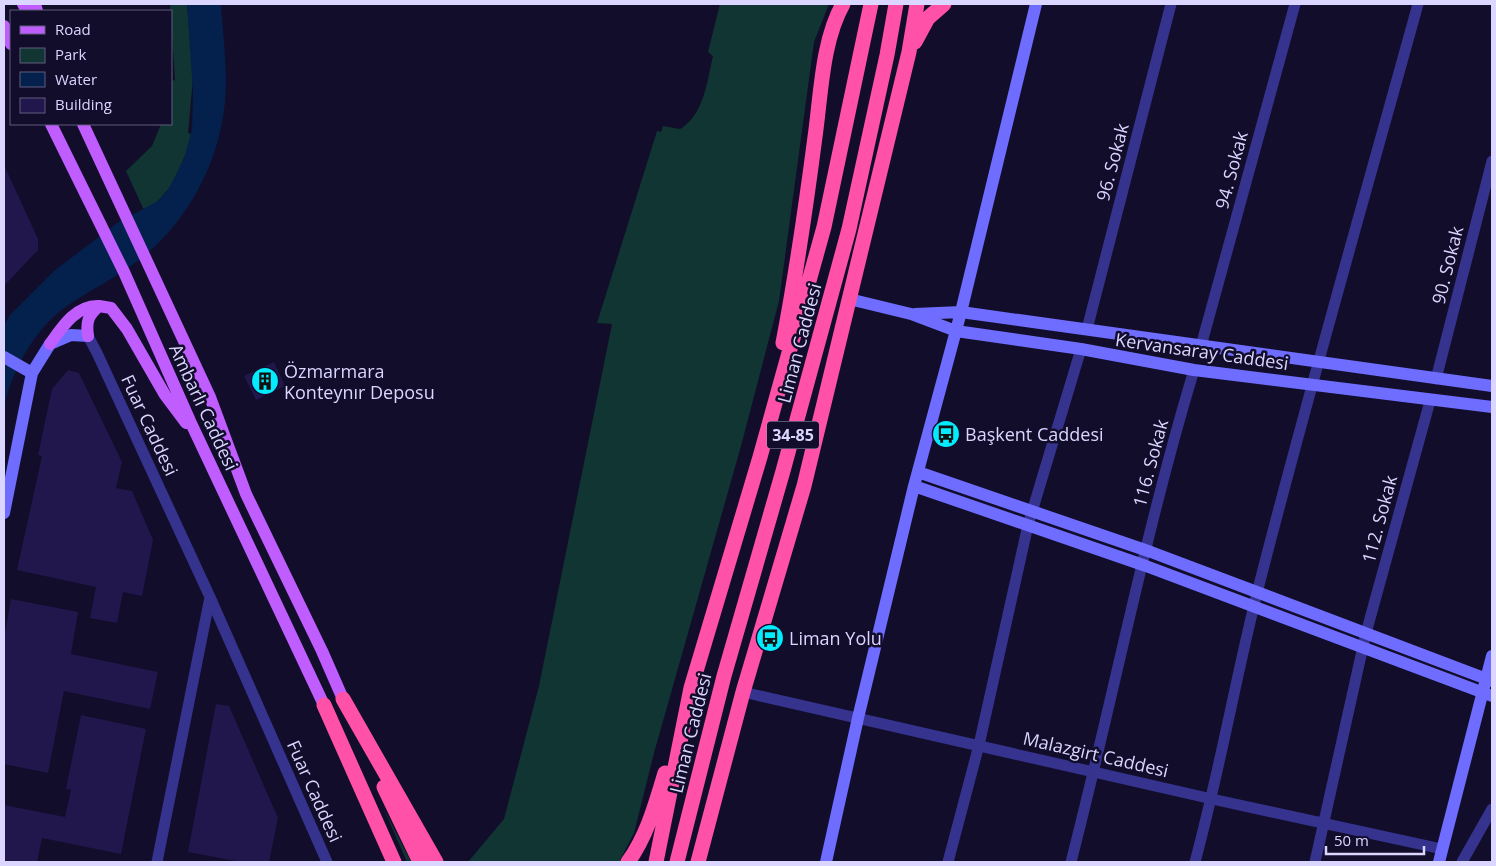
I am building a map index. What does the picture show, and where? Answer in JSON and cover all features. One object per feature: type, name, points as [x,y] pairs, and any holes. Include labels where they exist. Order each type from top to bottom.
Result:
[{"type":"highway","points":[[760,457],[785,330],[807,197],[827,52],[831,33],[843,4]]},
{"type":"highway","name":"Liman Caddesi","points":[[656,862],[691,688],[760,457],[824,227],[871,4]]},
{"type":"highway","name":"Liman Caddesi","points":[[677,862],[724,676],[786,462],[849,229],[888,55],[896,4]]},
{"type":"highway","points":[[698,862],[742,692],[804,486],[909,52],[917,4]]},
{"type":"highway","points":[[909,52],[928,18],[944,4]]},
{"type":"highway","points":[[628,862],[634,854],[652,814],[691,688]]},
{"type":"highway","points":[[343,699],[420,862]]},
{"type":"highway","points":[[343,699],[436,862]]},
{"type":"highway","points":[[324,705],[394,862]]},
{"type":"main road","points":[[4,26],[10,41]]},
{"type":"main road","name":"Ambarlı Caddesi","points":[[51,125],[124,272],[200,442],[324,705]]},
{"type":"main road","name":"Ambarlı Caddesi","points":[[83,125],[210,397],[246,494],[322,651],[343,699]]},
{"type":"main road","points":[[50,344],[66,321],[81,310],[91,306],[111,308],[127,329],[165,395],[200,442]]},
{"type":"main road","points":[[88,336],[88,317],[99,306]]},
{"type":"street","points":[[826,862],[858,718],[914,486],[961,312],[1036,4]]},
{"type":"street","name":"96. Sokak","points":[[1087,329],[1171,4]]},
{"type":"street","name":"94. Sokak","points":[[1201,346],[1295,4]]},
{"type":"street","points":[[1195,862],[1212,799],[1257,592],[1312,384],[1418,4]]},
{"type":"street","name":"90. Sokak","points":[[1436,379],[1492,161]]},
{"type":"street","name":"Kervansaray Caddesi","points":[[849,299],[911,314],[956,331],[1194,370],[1430,401],[1492,407]]},
{"type":"street","name":"Kervansaray Caddesi","points":[[911,314],[961,312],[1492,386]]},
{"type":"street","points":[[4,513],[28,371],[50,344],[70,335],[88,336]]},
{"type":"street","name":"Fuar Caddesi","points":[[88,336],[210,597],[327,862]]},
{"type":"street","points":[[948,862],[979,745],[1028,525],[1081,350]]},
{"type":"street","points":[[4,357],[28,371]]},
{"type":"street","name":"116. Sokak","points":[[1071,862],[1094,771],[1141,564],[1194,370]]},
{"type":"street","name":"112. Sokak","points":[[1315,862],[1366,633],[1430,401]]},
{"type":"street","points":[[918,472],[1145,550],[1490,679]]},
{"type":"street","points":[[914,486],[1141,564],[1488,694]]},
{"type":"street","points":[[157,862],[210,597]]},
{"type":"street","points":[[1439,862],[1488,694],[1492,656]]},
{"type":"street","name":"Malazgirt Caddesi","points":[[742,692],[1212,799],[1442,849]]},
{"type":"street","points":[[1462,862],[1492,809]]},
{"type":"green space","points":[[170,4],[187,4],[193,78],[188,133],[194,135],[172,185],[150,210],[143,208],[126,171],[152,146],[161,125],[172,125],[172,81],[175,80],[172,10],[170,10]]},
{"type":"green space","points":[[720,4],[829,4],[814,42],[779,301],[741,446],[654,753],[634,833],[619,862],[468,862],[504,819],[539,686],[612,324],[597,323],[657,131],[661,132],[663,126],[680,129],[694,115],[703,97],[713,56],[708,52]]},
{"type":"green space","points":[[383,807],[411,862],[407,862]]},
{"type":"water","points":[[187,4],[221,4],[226,90],[222,125],[208,169],[186,209],[157,245],[130,267],[63,309],[42,329],[18,367],[4,408],[4,325],[10,315],[54,271],[117,223],[158,201],[168,190],[184,159],[192,129],[193,93]]},
{"type":"building","points":[[4,165],[38,239],[38,250],[4,286]]},
{"type":"building","name":"Özmarmara Konteynır Deposu","points":[[274,362],[285,386],[256,400],[244,376]]},
{"type":"building","points":[[68,370],[79,373],[122,462],[116,488],[132,491],[153,540],[142,596],[123,592],[117,623],[90,618],[96,587],[17,570],[42,456],[38,455],[52,389]]},
{"type":"building","points":[[11,599],[78,612],[71,654],[158,672],[150,709],[64,691],[48,773],[4,764],[4,639]]},
{"type":"building","points":[[216,704],[229,706],[278,818],[269,862],[241,862],[188,852]]},
{"type":"building","points":[[81,715],[146,729],[121,854],[42,838],[37,862],[4,862],[4,805],[65,817],[71,790],[66,789]]},
{"type":"place","name":"Özmarmara Konteynır Deposu","points":[[265,381]]},
{"type":"place","name":"Başkent Caddesi","points":[[946,434]]},
{"type":"place","name":"Liman Yolu","points":[[770,638]]}]
